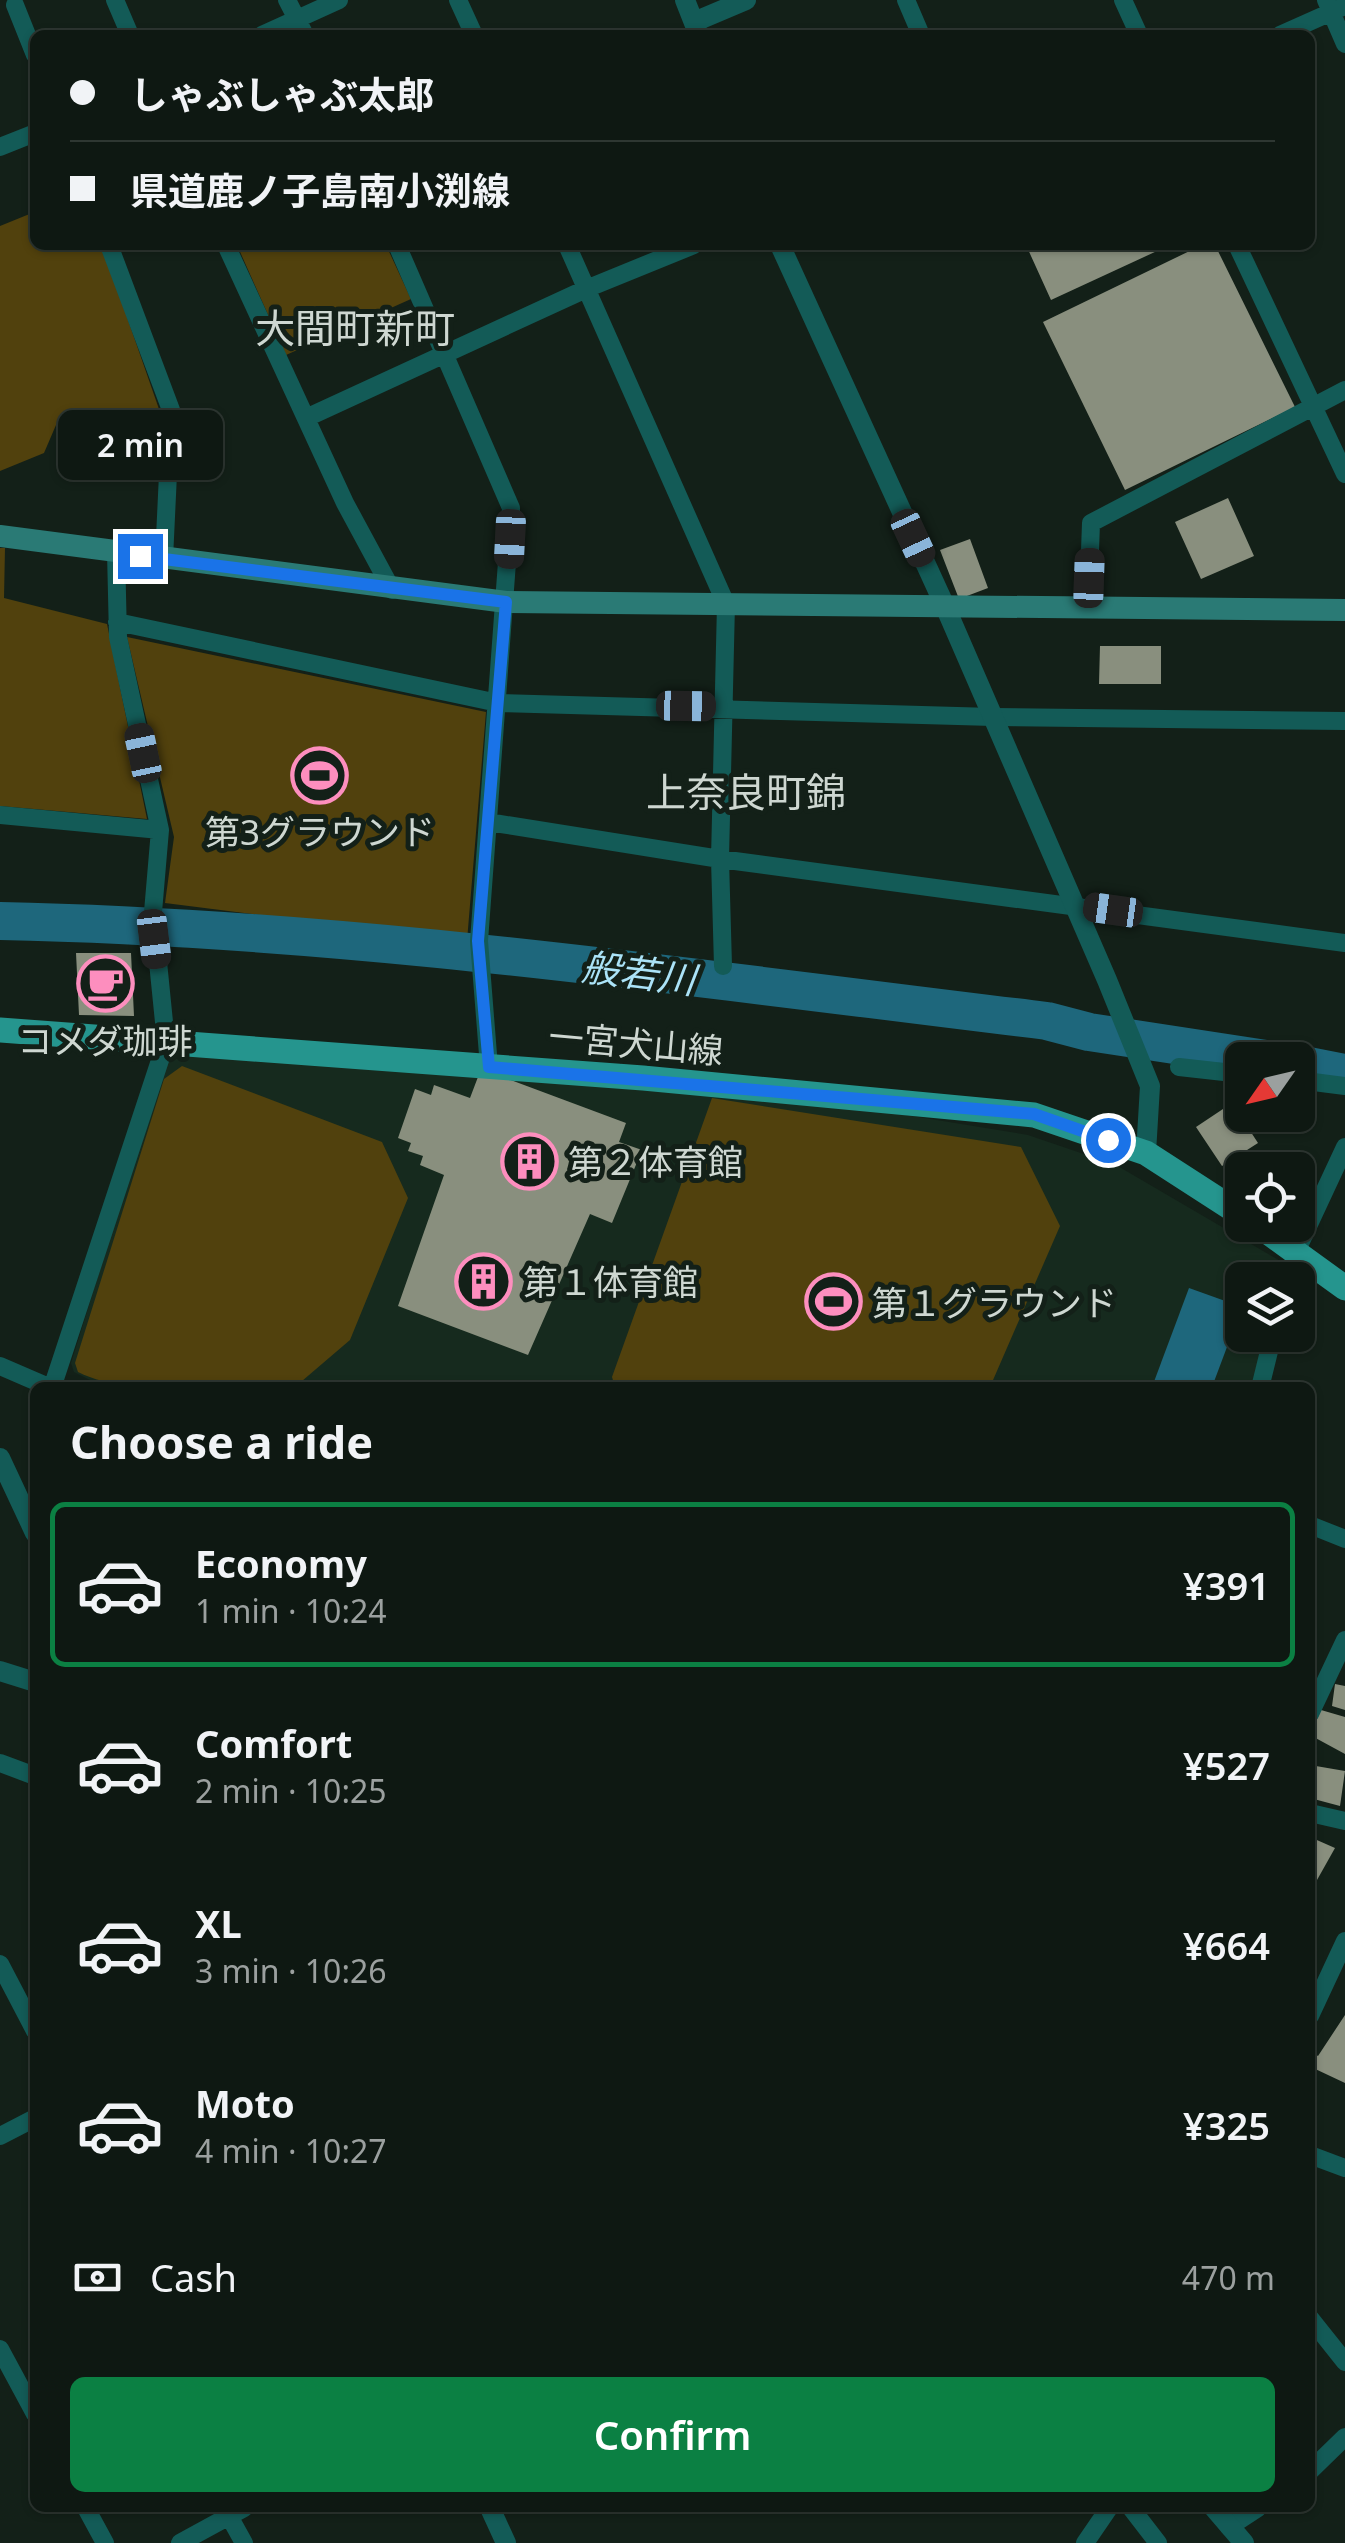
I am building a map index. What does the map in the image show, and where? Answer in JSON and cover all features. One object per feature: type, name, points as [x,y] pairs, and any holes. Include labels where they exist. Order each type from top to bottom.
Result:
[{"type":"main road","points":[[0,536],[506,602],[1345,610]]},
{"type":"main road","name":"一宮犬山線","points":[[0,1030],[1034,1114],[1146,1153],[1225,1204]]},
{"type":"main road","points":[[1285,1242],[1345,1288]]},
{"type":"street","points":[[115,0],[128,30]]},
{"type":"street","points":[[287,0],[302,26],[339,0]]},
{"type":"street","points":[[458,0],[472,30]]},
{"type":"street","points":[[685,0],[696,28],[746,0]]},
{"type":"street","points":[[906,0],[920,30]]},
{"type":"street","points":[[1124,0],[1137,30]]},
{"type":"street","points":[[13,6],[30,43]]},
{"type":"street","points":[[1289,30],[1334,6],[1345,44]]},
{"type":"street","points":[[0,147],[30,134]]},
{"type":"street","points":[[111,250],[172,410],[164,559]]},
{"type":"street","points":[[228,250],[392,590]]},
{"type":"street","points":[[399,250],[511,508],[478,941],[489,1067]]},
{"type":"street","points":[[569,250],[726,604],[720,859],[723,966]]},
{"type":"street","points":[[306,418],[586,289],[682,250]]},
{"type":"street","points":[[782,250],[944,604],[1150,1086],[1146,1153]]},
{"type":"street","points":[[1239,250],[1345,474]]},
{"type":"street","points":[[1088,606],[1091,523],[1345,390]]},
{"type":"street","points":[[54,1382],[166,1042],[153,912],[160,830],[116,622],[116,552]]},
{"type":"street","points":[[116,622],[498,703],[724,706],[993,717],[1345,721]]},
{"type":"street","points":[[0,815],[160,830]]},
{"type":"street","points":[[488,822],[720,859],[1345,943]]},
{"type":"street","points":[[1179,1067],[1225,1072]]},
{"type":"street","points":[[1315,1082],[1345,1086]]},
{"type":"street","points":[[1293,1262],[1345,1147]]},
{"type":"street","points":[[1261,1382],[1269,1352]]},
{"type":"street","points":[[0,1366],[38,1382]]},
{"type":"street","points":[[0,1458],[8,1491],[30,1525]]},
{"type":"street","points":[[1315,1528],[1345,1539]]},
{"type":"street","points":[[1315,1703],[1345,1640]]},
{"type":"street","points":[[0,1671],[30,1680]]},
{"type":"street","points":[[0,1763],[30,1774]]},
{"type":"street","points":[[1315,1814],[1345,1821]]},
{"type":"street","points":[[1315,2005],[1345,1941]]},
{"type":"street","points":[[0,1964],[30,2022]]},
{"type":"street","points":[[0,2136],[30,2121]]},
{"type":"street","points":[[1315,2157],[1345,2168]]},
{"type":"street","points":[[1315,2324],[1345,2362]]},
{"type":"street","points":[[0,2349],[30,2405]]},
{"type":"street","points":[[1315,2466],[1345,2438]]},
{"type":"street","points":[[88,2512],[105,2543]]},
{"type":"street","points":[[180,2543],[237,2512],[244,2543]]},
{"type":"street","points":[[492,2512],[506,2543]]},
{"type":"street","points":[[1085,2543],[1105,2512]]},
{"type":"street","points":[[1135,2512],[1158,2543]]},
{"type":"street","points":[[1217,2512],[1244,2543]]},
{"type":"street","points":[[1228,2527],[1252,2512]]},
{"type":"shaded area","points":[[30,214],[30,250],[104,250],[160,412],[56,425],[44,453],[0,471],[0,226]]},
{"type":"shaded area","points":[[239,250],[388,250],[411,299],[286,355]]},
{"type":"shaded area","points":[[0,548],[5,548],[4,598],[107,624],[147,819],[0,806]]},
{"type":"shaded area","name":"第3グラウンド","points":[[127,637],[486,712],[467,941],[165,903],[174,837]]},
{"type":"shaded area","points":[[176,1051],[462,1063],[906,1115],[1028,1135],[1116,1165],[1225,1229],[1225,1242],[1248,1242],[1282,1262],[1225,1262],[1225,1352],[1261,1352],[1254,1382],[94,1382],[74,1372],[71,1363],[163,1067]]},
{"type":"shaded area","points":[[182,1066],[382,1142],[408,1198],[350,1340],[301,1382],[106,1382],[78,1372],[75,1363],[164,1079]]},
{"type":"shaded area","name":"第１グラウンド","points":[[712,1098],[1021,1147],[1060,1226],[992,1382],[614,1382],[612,1377]]},
{"type":"water","points":[[1189,1288],[1225,1301],[1225,1352],[1214,1382],[1154,1382]]},
{"type":"building","points":[[1028,250],[1159,250],[1051,300]]},
{"type":"building","points":[[1192,250],[1217,250],[1295,407],[1125,490],[1043,322]]},
{"type":"building","points":[[1228,498],[1254,556],[1201,579],[1175,522]]},
{"type":"building","points":[[970,539],[988,588],[959,599],[940,550]]},
{"type":"building","points":[[1100,646],[1161,646],[1161,684],[1099,684]]},
{"type":"building","name":"コメダ珈琲","points":[[76,953],[131,953],[134,1016],[79,1015]]},
{"type":"building","name":"第２体育館","points":[[481,1069],[626,1123],[619,1142],[642,1150],[612,1223],[590,1214],[528,1355],[398,1306],[444,1175],[420,1165],[423,1156],[408,1151],[411,1143],[398,1138],[415,1089],[431,1095],[434,1085],[470,1098]]},
{"type":"building","points":[[1225,1108],[1225,1132],[1251,1132],[1258,1143],[1244,1152],[1225,1152],[1222,1166],[1196,1127]]},
{"type":"building","points":[[1335,1684],[1345,1686],[1345,1710],[1332,1706]]},
{"type":"building","points":[[1321,1710],[1345,1717],[1345,1754],[1315,1738]]},
{"type":"building","points":[[1315,1766],[1345,1771],[1340,1806],[1315,1799]]},
{"type":"building","points":[[1315,1839],[1335,1848],[1315,1879]]},
{"type":"building","points":[[1345,2015],[1345,2083],[1315,2069],[1315,2054],[1318,2056]]},
{"type":"waterway","name":"般若川","points":[[0,921],[263,934],[525,958],[1047,1021],[1089,1032],[1225,1053]]},
{"type":"waterway","name":"般若川","points":[[1315,1067],[1345,1073]]},
{"type":"place","name":"第3グラウンド","points":[[320,775]]},
{"type":"place","name":"コメダ珈琲","points":[[105,984]]},
{"type":"place","name":"第２体育館","points":[[529,1161]]},
{"type":"place","name":"第１体育館","points":[[484,1281]]},
{"type":"place","name":"第１グラウンド","points":[[833,1302]]},
{"type":"district","name":"大間町新町","points":[[355,327]]},
{"type":"district","name":"上奈良町錦","points":[[746,791]]},
{"type":"route","points":[[140,556],[410,593],[506,602],[478,941],[489,1067],[1034,1114],[1108,1140]]}]
